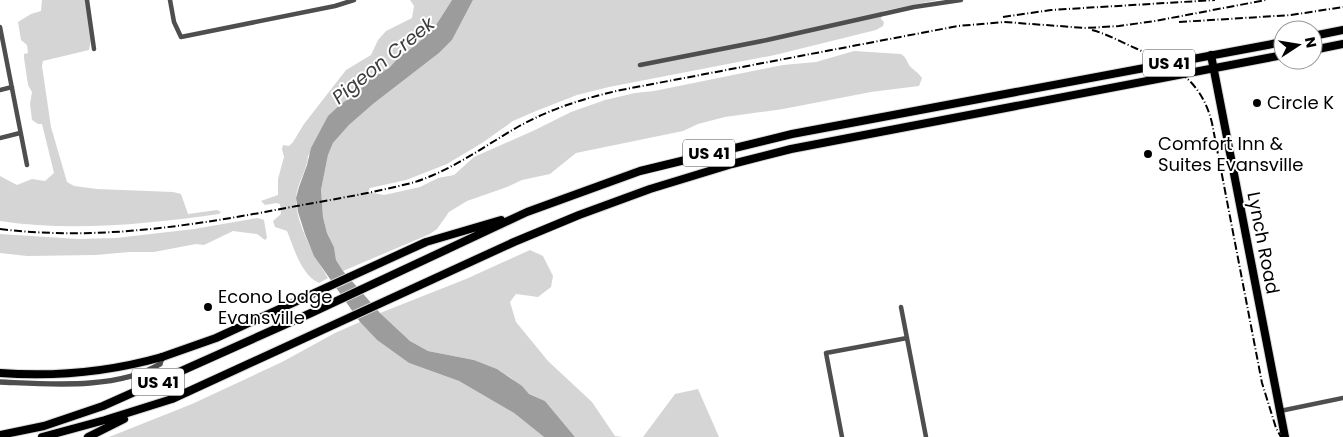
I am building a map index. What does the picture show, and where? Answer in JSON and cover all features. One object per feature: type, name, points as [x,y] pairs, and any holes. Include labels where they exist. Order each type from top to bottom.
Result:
[{"type":"main road","points":[[1323,34],[1343,30]]},
{"type":"main road","name":"US 41","points":[[0,435],[44,426],[103,406],[380,281],[527,212],[640,172],[792,134],[1273,44]]},
{"type":"main road","points":[[1323,48],[1343,44]]},
{"type":"main road","name":"Lynch Road","points":[[1211,55],[1285,437]]},
{"type":"main road","name":"US 41","points":[[42,437],[146,408],[202,386],[514,242],[579,215],[650,189],[732,164],[822,143],[1273,57]]},
{"type":"main road","points":[[0,373],[73,374],[117,368],[162,357],[216,338],[426,242],[527,212]]},
{"type":"main road","points":[[88,437],[146,408]]},
{"type":"street","points":[[87,0],[94,50]]},
{"type":"street","points":[[170,0],[174,22],[181,37],[324,8],[354,0]]},
{"type":"street","points":[[640,65],[767,40],[914,7],[961,0]]},
{"type":"street","points":[[0,27],[1,40],[27,165]]},
{"type":"street","points":[[0,90],[12,87]]},
{"type":"street","points":[[0,138],[20,133]]},
{"type":"street","points":[[901,307],[926,437]]},
{"type":"street","points":[[842,437],[826,353],[907,338]]},
{"type":"street","points":[[0,382],[57,384],[111,380],[151,369],[160,364],[162,357]]},
{"type":"street","points":[[1280,411],[1343,398]]},
{"type":"shaded area","points":[[42,0],[85,0],[92,34],[89,50],[43,61],[42,66],[51,127],[67,182],[74,186],[97,189],[173,192],[181,194],[188,214],[217,210],[221,212],[219,214],[137,224],[82,226],[55,226],[0,221],[0,176],[17,185],[32,179],[45,181],[54,173],[42,124],[32,120],[30,104],[32,92],[28,85],[24,58],[24,54],[28,53],[27,45],[21,40],[18,22],[31,14],[41,11]]},
{"type":"shaded area","points":[[410,0],[452,0],[436,25],[416,45],[399,57],[389,68],[366,82],[352,97],[342,103],[308,156],[298,187],[296,198],[302,229],[328,278],[319,283],[307,274],[303,268],[287,231],[275,227],[273,221],[281,214],[280,204],[265,205],[261,201],[278,195],[278,179],[284,157],[283,145],[289,146],[293,142],[304,124],[346,70],[371,55],[378,40],[386,31],[412,18],[414,6]]},
{"type":"shaded area","points":[[452,0],[473,0],[452,40],[439,53],[373,104],[349,125],[333,143],[328,155],[321,190],[323,217],[327,233],[334,247],[336,260],[343,271],[380,313],[410,341],[428,351],[474,360],[497,369],[522,386],[529,394],[545,401],[575,437],[544,437],[514,413],[459,381],[409,363],[377,340],[360,322],[314,256],[298,212],[296,198],[311,148],[328,116],[364,86],[365,82],[389,68],[399,57],[416,45],[436,25]]},
{"type":"shaded area","points":[[473,0],[938,0],[883,11],[881,19],[884,22],[883,26],[876,30],[775,55],[609,87],[577,95],[513,121],[482,143],[447,164],[406,180],[370,188],[368,192],[384,195],[420,187],[438,178],[454,175],[474,157],[571,112],[605,100],[635,93],[654,91],[783,65],[816,62],[854,51],[901,54],[922,78],[919,86],[871,92],[783,109],[725,117],[698,124],[683,131],[576,153],[550,174],[522,180],[467,201],[449,212],[437,229],[430,234],[343,271],[336,260],[334,247],[327,233],[323,217],[321,190],[328,155],[333,143],[349,125],[373,104],[439,53],[452,40]]},
{"type":"shaded area","points":[[258,218],[264,220],[267,238],[265,240],[257,234],[233,231],[204,245],[196,244],[154,252],[27,256],[0,253],[0,234],[78,239],[116,238],[194,229]]},
{"type":"shaded area","points":[[530,250],[543,256],[553,276],[551,287],[538,297],[516,294],[510,302],[516,322],[548,361],[592,402],[615,436],[623,437],[575,437],[545,401],[529,394],[511,378],[497,369],[474,360],[428,351],[410,341],[380,313],[466,279]]},
{"type":"shaded area","points":[[360,322],[377,340],[409,363],[459,381],[514,413],[544,437],[109,437],[192,404],[282,362],[335,333]]},
{"type":"shaded area","points":[[698,389],[719,437],[643,437],[675,394]]},
{"type":"railway","points":[[1003,17],[1051,10],[1215,0]]},
{"type":"railway","points":[[0,229],[67,233],[133,231],[199,223],[359,195],[397,187],[429,177],[455,165],[541,115],[621,90],[958,26],[1004,22],[1086,28],[1119,26],[1266,0]]},
{"type":"railway","points":[[1179,22],[1291,15],[1343,7]]},
{"type":"railway","points":[[1092,30],[1135,48],[1174,68],[1201,95],[1212,123],[1262,383],[1276,428],[1281,437]]},
{"type":"place","name":"Circle K","points":[[1257,103]]},
{"type":"place","name":"Comfort Inn & Suites Evansville","points":[[1148,154]]},
{"type":"place","name":"Econo Lodge Evansville","points":[[208,307]]},
{"type":"water label","name":"Pigeon Creek","points":[[383,60]]}]
